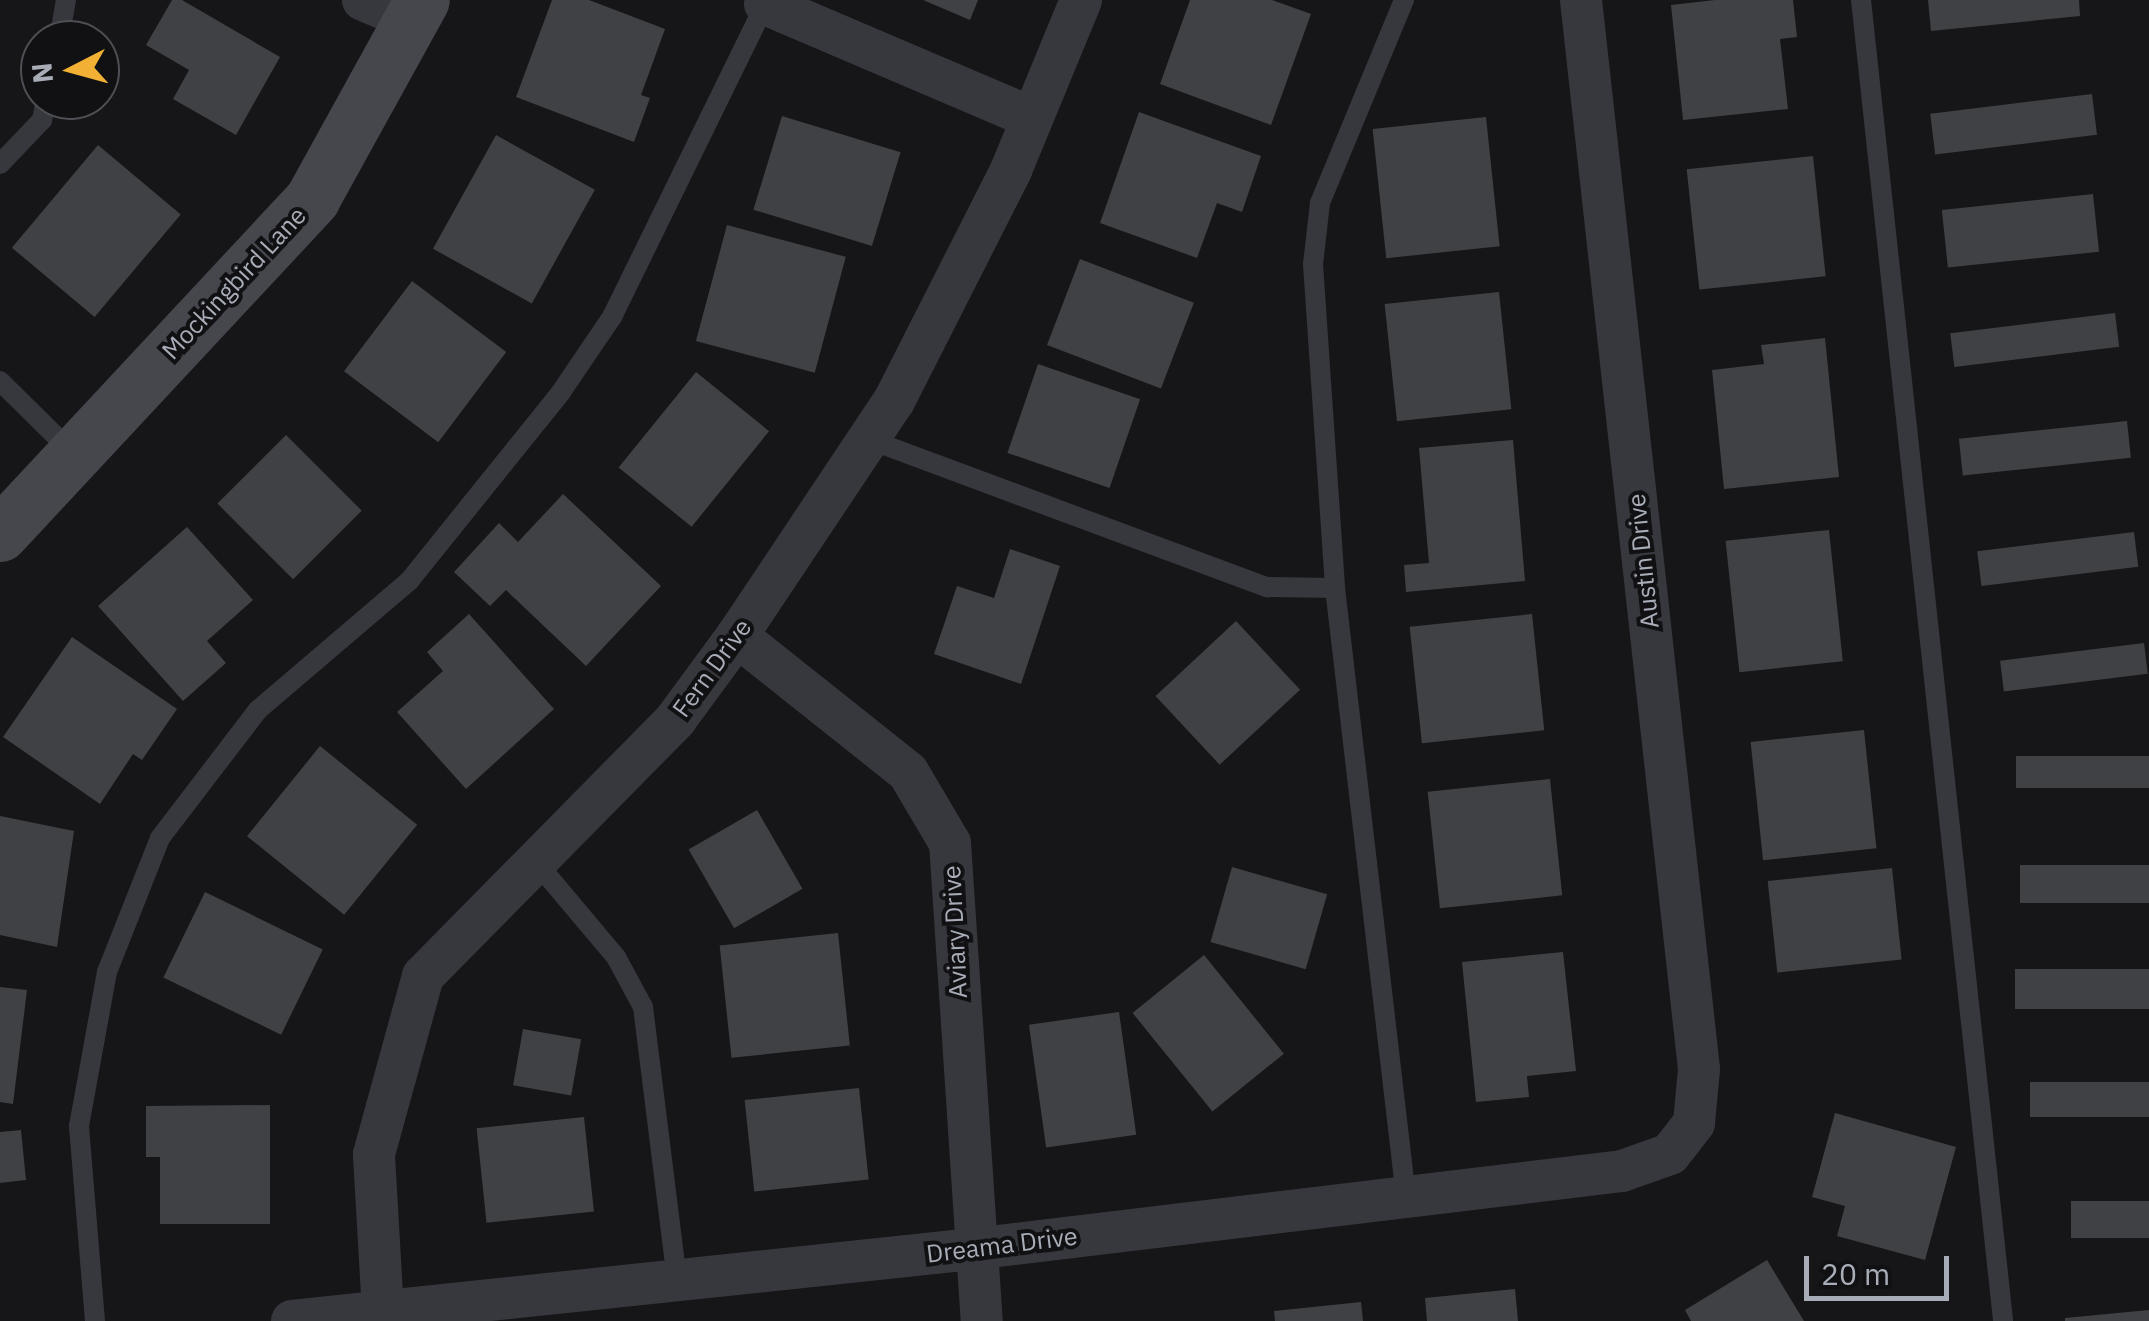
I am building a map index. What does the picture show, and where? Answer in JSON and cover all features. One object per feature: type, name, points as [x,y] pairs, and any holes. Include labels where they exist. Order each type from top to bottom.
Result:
[{"type":"street","points":[[363,0],[418,11]]},
{"type":"street","name":"Fern Drive","points":[[383,1312],[374,1154],[424,976],[676,719],[737,636],[868,440],[921,348],[1032,118],[1081,0]]},
{"type":"street","name":"Austin Drive","points":[[1581,0],[1697,1049],[1694,1123]]},
{"type":"street","points":[[766,2],[1032,118]]},
{"type":"street","name":"Mockingbird Lane","points":[[0,534],[72,454],[221,303],[312,199],[418,11]]},
{"type":"street","name":"Aviary Drive","points":[[737,636],[908,772],[950,844],[973,1250],[982,1321]]},
{"type":"street","name":"Dreama Drive","points":[[292,1321],[973,1250],[1622,1171],[1670,1154],[1694,1123]]},
{"type":"lane","points":[[1404,0],[1320,203],[1316,358],[1328,418],[1335,588],[1406,1197]]},
{"type":"lane","points":[[1861,0],[2003,1321]]},
{"type":"lane","points":[[95,1321],[79,1126],[107,972],[160,838],[258,710],[410,580],[562,392],[612,318],[766,2]]},
{"type":"lane","points":[[0,164],[42,120]]},
{"type":"lane","points":[[0,381],[72,454]]},
{"type":"lane","points":[[868,440],[1268,587],[1335,588]]},
{"type":"lane","points":[[536,862],[616,957],[643,1007],[676,1280]]},
{"type":"building","points":[[172,0],[182,0],[280,57],[236,135],[173,99],[189,70],[146,45]]},
{"type":"building","points":[[552,0],[589,0],[665,29],[641,95],[650,98],[634,142],[516,97]]},
{"type":"building","points":[[923,0],[978,0],[970,20]]},
{"type":"building","points":[[1190,0],[1272,0],[1311,14],[1271,125],[1160,84]]},
{"type":"building","points":[[1715,0],[1793,0],[1797,37],[1780,39],[1788,109],[1683,120],[1671,5]]},
{"type":"building","points":[[1928,0],[2079,0],[2080,16],[1931,31]]},
{"type":"building","points":[[2092,94],[2097,135],[1935,155],[1930,114]]},
{"type":"building","points":[[1139,112],[1261,156],[1242,212],[1217,203],[1197,258],[1100,223]]},
{"type":"building","points":[[782,116],[901,152],[872,246],[753,210]]},
{"type":"building","points":[[1486,117],[1500,246],[1386,258],[1373,129]]},
{"type":"building","points":[[496,135],[595,190],[532,303],[433,249]]},
{"type":"building","points":[[98,145],[181,214],[95,317],[12,248]]},
{"type":"building","points":[[1813,156],[1826,276],[1699,290],[1687,169]]},
{"type":"building","points":[[2093,194],[2099,252],[1948,268],[1942,210]]},
{"type":"building","points":[[727,225],[846,257],[815,373],[696,341]]},
{"type":"building","points":[[1080,259],[1194,303],[1161,389],[1047,345]]},
{"type":"building","points":[[412,281],[506,352],[438,442],[344,371]]},
{"type":"building","points":[[1499,292],[1511,409],[1397,421],[1385,304]]},
{"type":"building","points":[[2115,313],[2119,347],[1954,367],[1950,333]]},
{"type":"building","points":[[1825,338],[1839,477],[1724,489],[1712,370],[1764,364],[1761,345]]},
{"type":"building","points":[[1038,364],[1140,399],[1110,488],[1007,453]]},
{"type":"building","points":[[696,372],[769,431],[692,527],[619,468]]},
{"type":"building","points":[[2127,421],[2131,458],[1963,475],[1959,439]]},
{"type":"building","points":[[286,435],[362,511],[293,579],[217,504]]},
{"type":"building","points":[[1513,440],[1525,581],[1406,592],[1404,565],[1429,563],[1419,448]]},
{"type":"building","points":[[563,494],[661,586],[586,666],[506,590],[490,606],[454,572],[499,523],[518,542]]},
{"type":"building","points":[[187,527],[253,600],[207,641],[226,663],[183,701],[98,606]]},
{"type":"building","points":[[1829,530],[1843,661],[1739,672],[1726,541]]},
{"type":"building","points":[[2134,532],[2138,567],[1981,586],[1977,551]]},
{"type":"building","points":[[1010,549],[1060,566],[1021,684],[934,654],[957,586],[994,598]]},
{"type":"building","points":[[469,614],[554,709],[466,789],[397,712],[443,671],[427,652]]},
{"type":"building","points":[[1532,614],[1544,730],[1422,743],[1410,627]]},
{"type":"building","points":[[1236,621],[1300,690],[1220,765],[1156,696]]},
{"type":"building","points":[[72,637],[177,709],[142,760],[133,754],[100,804],[3,737]]},
{"type":"building","points":[[2144,643],[2148,674],[2004,691],[2000,661]]},
{"type":"building","points":[[1864,730],[1876,848],[1763,860],[1751,742]]},
{"type":"building","points":[[320,746],[417,825],[344,915],[247,836]]},
{"type":"building","points":[[2016,756],[2149,756],[2149,788],[2016,788]]},
{"type":"building","points":[[1550,779],[1562,895],[1440,908],[1428,792]]},
{"type":"building","points":[[757,810],[803,889],[734,928],[689,850]]},
{"type":"building","points":[[0,816],[74,831],[57,947],[0,935]]},
{"type":"building","points":[[2020,865],[2149,865],[2149,903],[2020,903]]},
{"type":"building","points":[[1232,867],[1327,894],[1306,969],[1211,942]]},
{"type":"building","points":[[1892,868],[1902,959],[1777,973],[1768,881]]},
{"type":"building","points":[[205,892],[323,949],[281,1035],[163,977]]},
{"type":"building","points":[[838,933],[850,1045],[731,1058],[720,945]]},
{"type":"building","points":[[1563,952],[1576,1071],[1527,1076],[1529,1097],[1476,1102],[1462,962]]},
{"type":"building","points":[[1204,955],[1284,1054],[1212,1112],[1133,1013]]},
{"type":"building","points":[[2015,969],[2149,969],[2149,1009],[2015,1009]]},
{"type":"building","points":[[0,987],[27,990],[13,1104],[0,1102]]},
{"type":"building","points":[[1119,1012],[1136,1135],[1046,1147],[1029,1025]]},
{"type":"building","points":[[523,1029],[581,1039],[571,1095],[513,1085]]},
{"type":"building","points":[[2030,1082],[2149,1082],[2149,1117],[2030,1117]]},
{"type":"building","points":[[859,1088],[869,1179],[754,1192],[745,1100]]},
{"type":"building","points":[[270,1105],[270,1224],[160,1224],[160,1157],[146,1157],[146,1106]]},
{"type":"building","points":[[1835,1113],[1956,1147],[1925,1260],[1837,1236],[1845,1206],[1812,1197]]},
{"type":"building","points":[[584,1117],[594,1211],[487,1223],[477,1128]]},
{"type":"building","points":[[21,1130],[26,1180],[0,1183],[0,1132]]},
{"type":"building","points":[[2071,1201],[2149,1201],[2149,1238],[2071,1238]]},
{"type":"building","points":[[1767,1260],[1804,1321],[1691,1321],[1685,1310]]},
{"type":"building","points":[[1515,1289],[1518,1321],[1427,1321],[1425,1298]]},
{"type":"building","points":[[1361,1302],[1363,1321],[1275,1321],[1274,1311]]},
{"type":"building","points":[[2149,1310],[2149,1321],[2065,1321],[2065,1318]]}]
